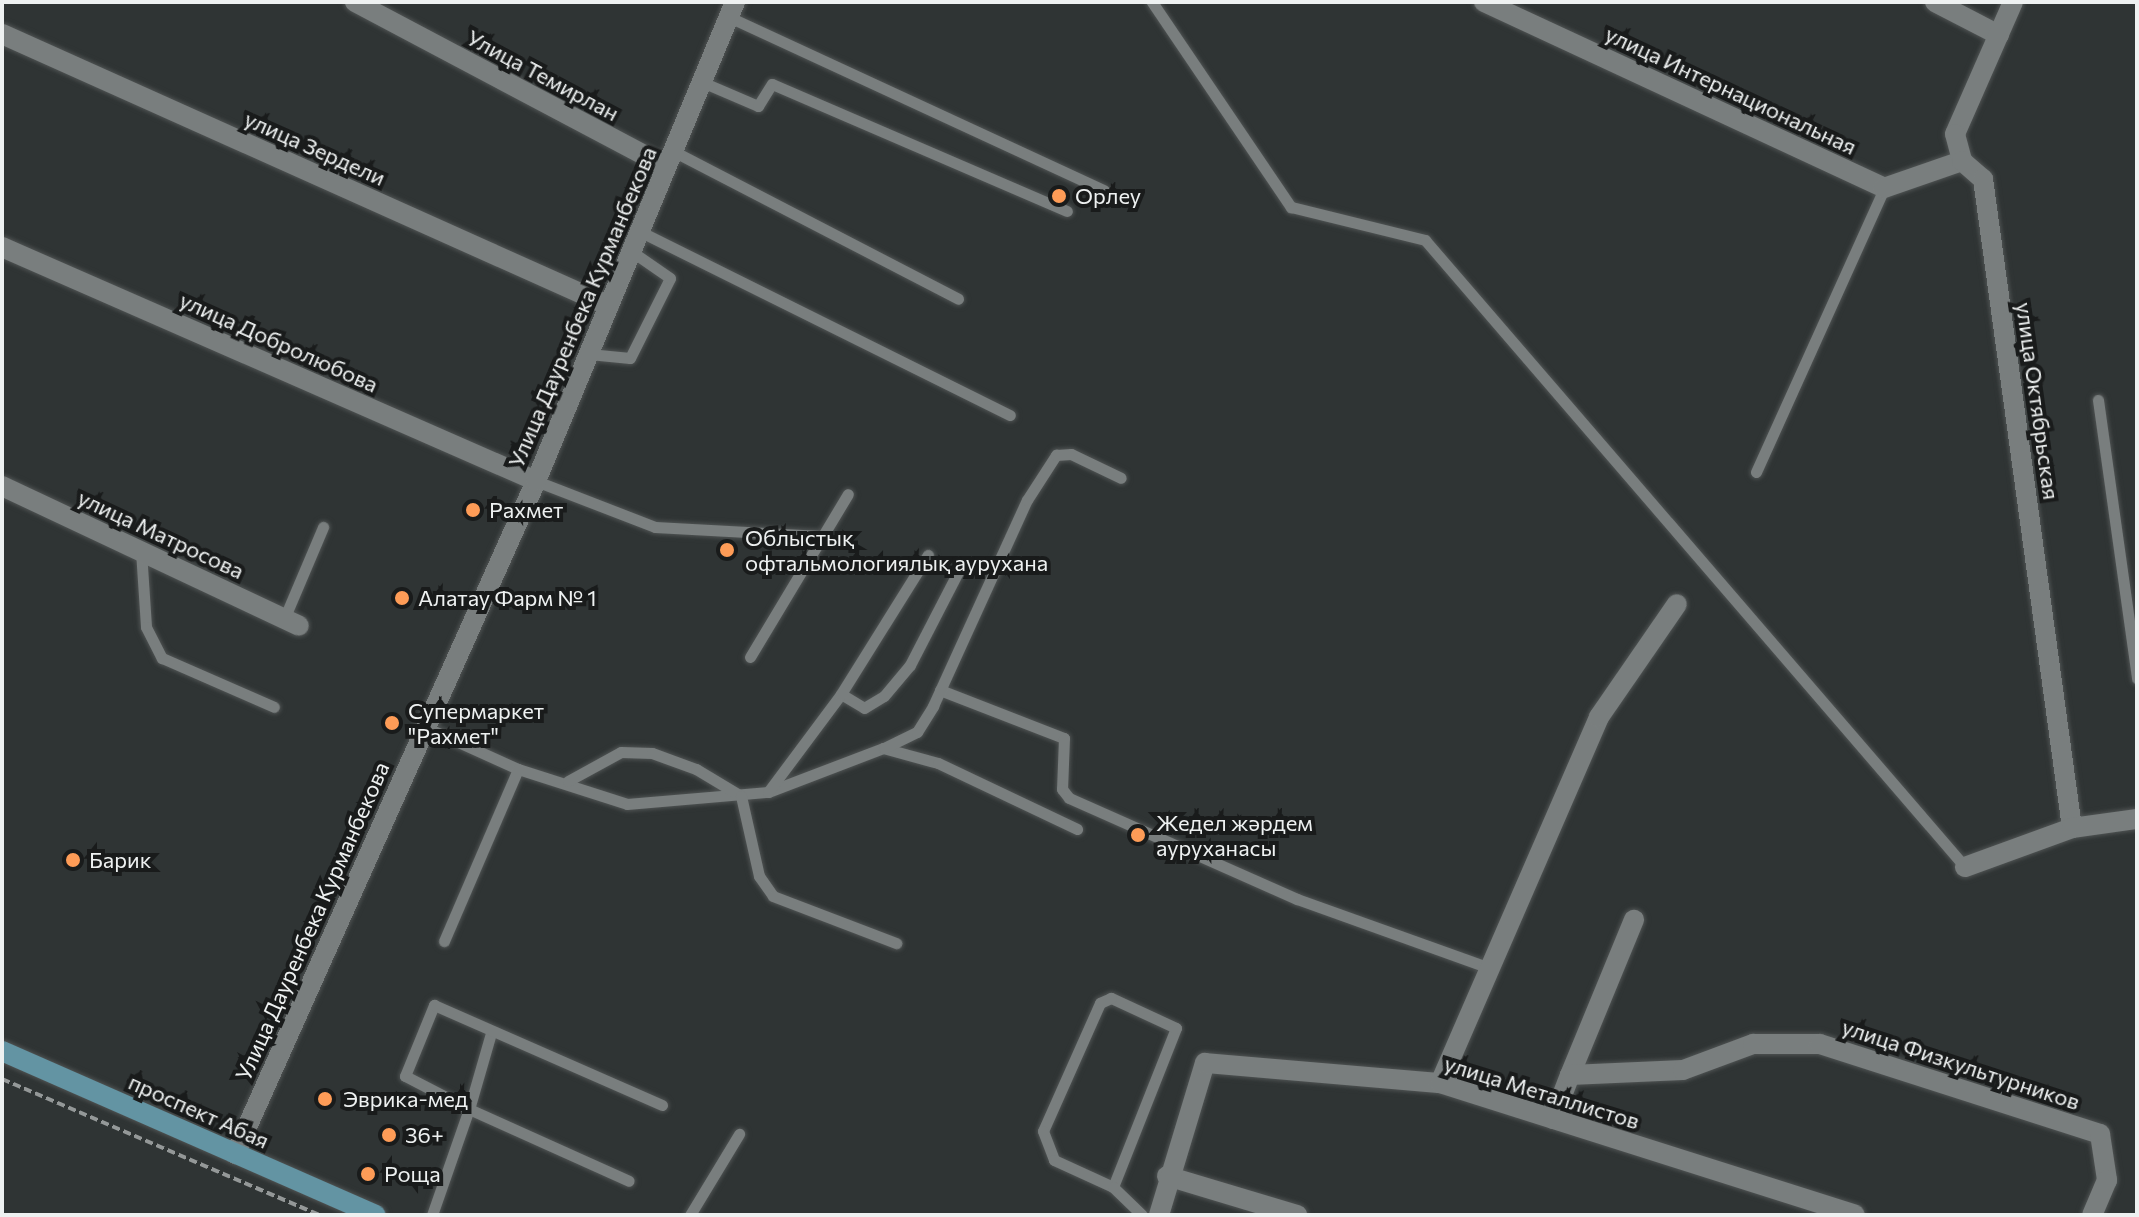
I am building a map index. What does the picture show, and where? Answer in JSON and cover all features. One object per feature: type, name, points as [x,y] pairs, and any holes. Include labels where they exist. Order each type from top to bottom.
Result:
[{"type":"main road","name":"проспект Абая","points":[[4,1055],[376,1215]]},
{"type":"street","name":"Улица Темирлан","points":[[355,2],[670,159]]},
{"type":"street","name":"улица Интернациональная","points":[[1484,2],[1884,188]]},
{"type":"street","points":[[1935,2],[1999,35]]},
{"type":"street","points":[[1884,188],[1962,161],[1955,134],[2013,2]]},
{"type":"street","name":"Улица Дауренбека Курманбекова","points":[[235,1154],[536,481],[732,9]]},
{"type":"street","name":"улица Зердели","points":[[2,34],[609,306]]},
{"type":"street","name":"улица Октябрьская","points":[[1962,161],[1983,179],[2072,828]]},
{"type":"street","name":"улица Добролюбова","points":[[2,247],[536,481]]},
{"type":"street","name":"улица Матросова","points":[[2,486],[291,622]]},
{"type":"street","points":[[1440,1083],[1599,717],[1677,604]]},
{"type":"street","points":[[1965,867],[2072,828],[2137,819]]},
{"type":"street","points":[[1553,1119],[1634,920]]},
{"type":"street","name":"улица Физкультурников","points":[[1570,1075],[1683,1070],[1753,1044],[1820,1044],[2100,1134],[2107,1180],[2092,1215]]},
{"type":"street","name":"улица Металлистов","points":[[1167,1176],[1205,1063],[1440,1083],[1855,1215]]},
{"type":"street","points":[[1159,1215],[1167,1176],[1297,1215]]},
{"type":"lane","points":[[1152,2],[1291,207],[1425,240],[1965,867]]},
{"type":"lane","points":[[732,9],[1104,190]]},
{"type":"lane","points":[[702,82],[758,106],[772,84],[1067,211]]},
{"type":"lane","points":[[670,159],[958,299]]},
{"type":"lane","points":[[1756,472],[1884,188]]},
{"type":"lane","points":[[639,231],[1010,415]]},
{"type":"lane","points":[[589,354],[630,358],[670,278],[631,251]]},
{"type":"lane","points":[[2098,400],[2132,606],[2137,678]]},
{"type":"lane","points":[[425,727],[518,769],[568,781],[627,804],[768,792],[917,732],[940,690],[1027,500],[1056,455],[1071,454],[1121,478]]},
{"type":"lane","points":[[536,481],[655,527],[821,536]]},
{"type":"lane","points":[[750,657],[848,494]]},
{"type":"lane","points":[[291,622],[323,527]]},
{"type":"lane","points":[[141,551],[146,627],[162,658],[274,707]]},
{"type":"lane","points":[[768,792],[841,694],[928,555]]},
{"type":"lane","points":[[841,694],[864,708],[884,696],[910,665],[959,570]]},
{"type":"lane","points":[[940,690],[1064,738],[1062,789],[1069,798],[1297,899],[1490,968]]},
{"type":"lane","points":[[883,748],[938,763],[1077,829]]},
{"type":"lane","points":[[568,781],[621,752],[652,753],[741,796]]},
{"type":"lane","points":[[444,941],[518,769]]},
{"type":"lane","points":[[741,796],[759,876],[773,896],[896,943]]},
{"type":"lane","points":[[1113,1187],[1176,1028],[1111,998],[1100,1003],[1043,1131],[1054,1160],[1113,1187],[1142,1215]]},
{"type":"lane","points":[[629,1181],[469,1109],[405,1076],[403,1068],[434,1005],[491,1033],[662,1105]]},
{"type":"lane","points":[[432,1215],[469,1109],[491,1033]]},
{"type":"lane","points":[[690,1215],[739,1134]]},
{"type":"path","points":[[2,1079],[319,1215]]},
{"type":"place","name":"Орлеу","points":[[1059,196]]},
{"type":"place","name":"Рахмет","points":[[473,510]]},
{"type":"place","name":"Облыстық офтальмологиялық аурухана","points":[[727,550]]},
{"type":"place","name":"Алатау Фарм № 1","points":[[402,598]]},
{"type":"place","name":"Супермаркет \"Рахмет\"","points":[[392,723]]},
{"type":"place","name":"Жедел жәрдем ауруханасы","points":[[1138,835]]},
{"type":"place","name":"Барик","points":[[73,860]]},
{"type":"place","name":"Эврика-мед","points":[[325,1099]]},
{"type":"place","name":"36+","points":[[389,1135]]},
{"type":"place","name":"Роща","points":[[368,1174]]}]
